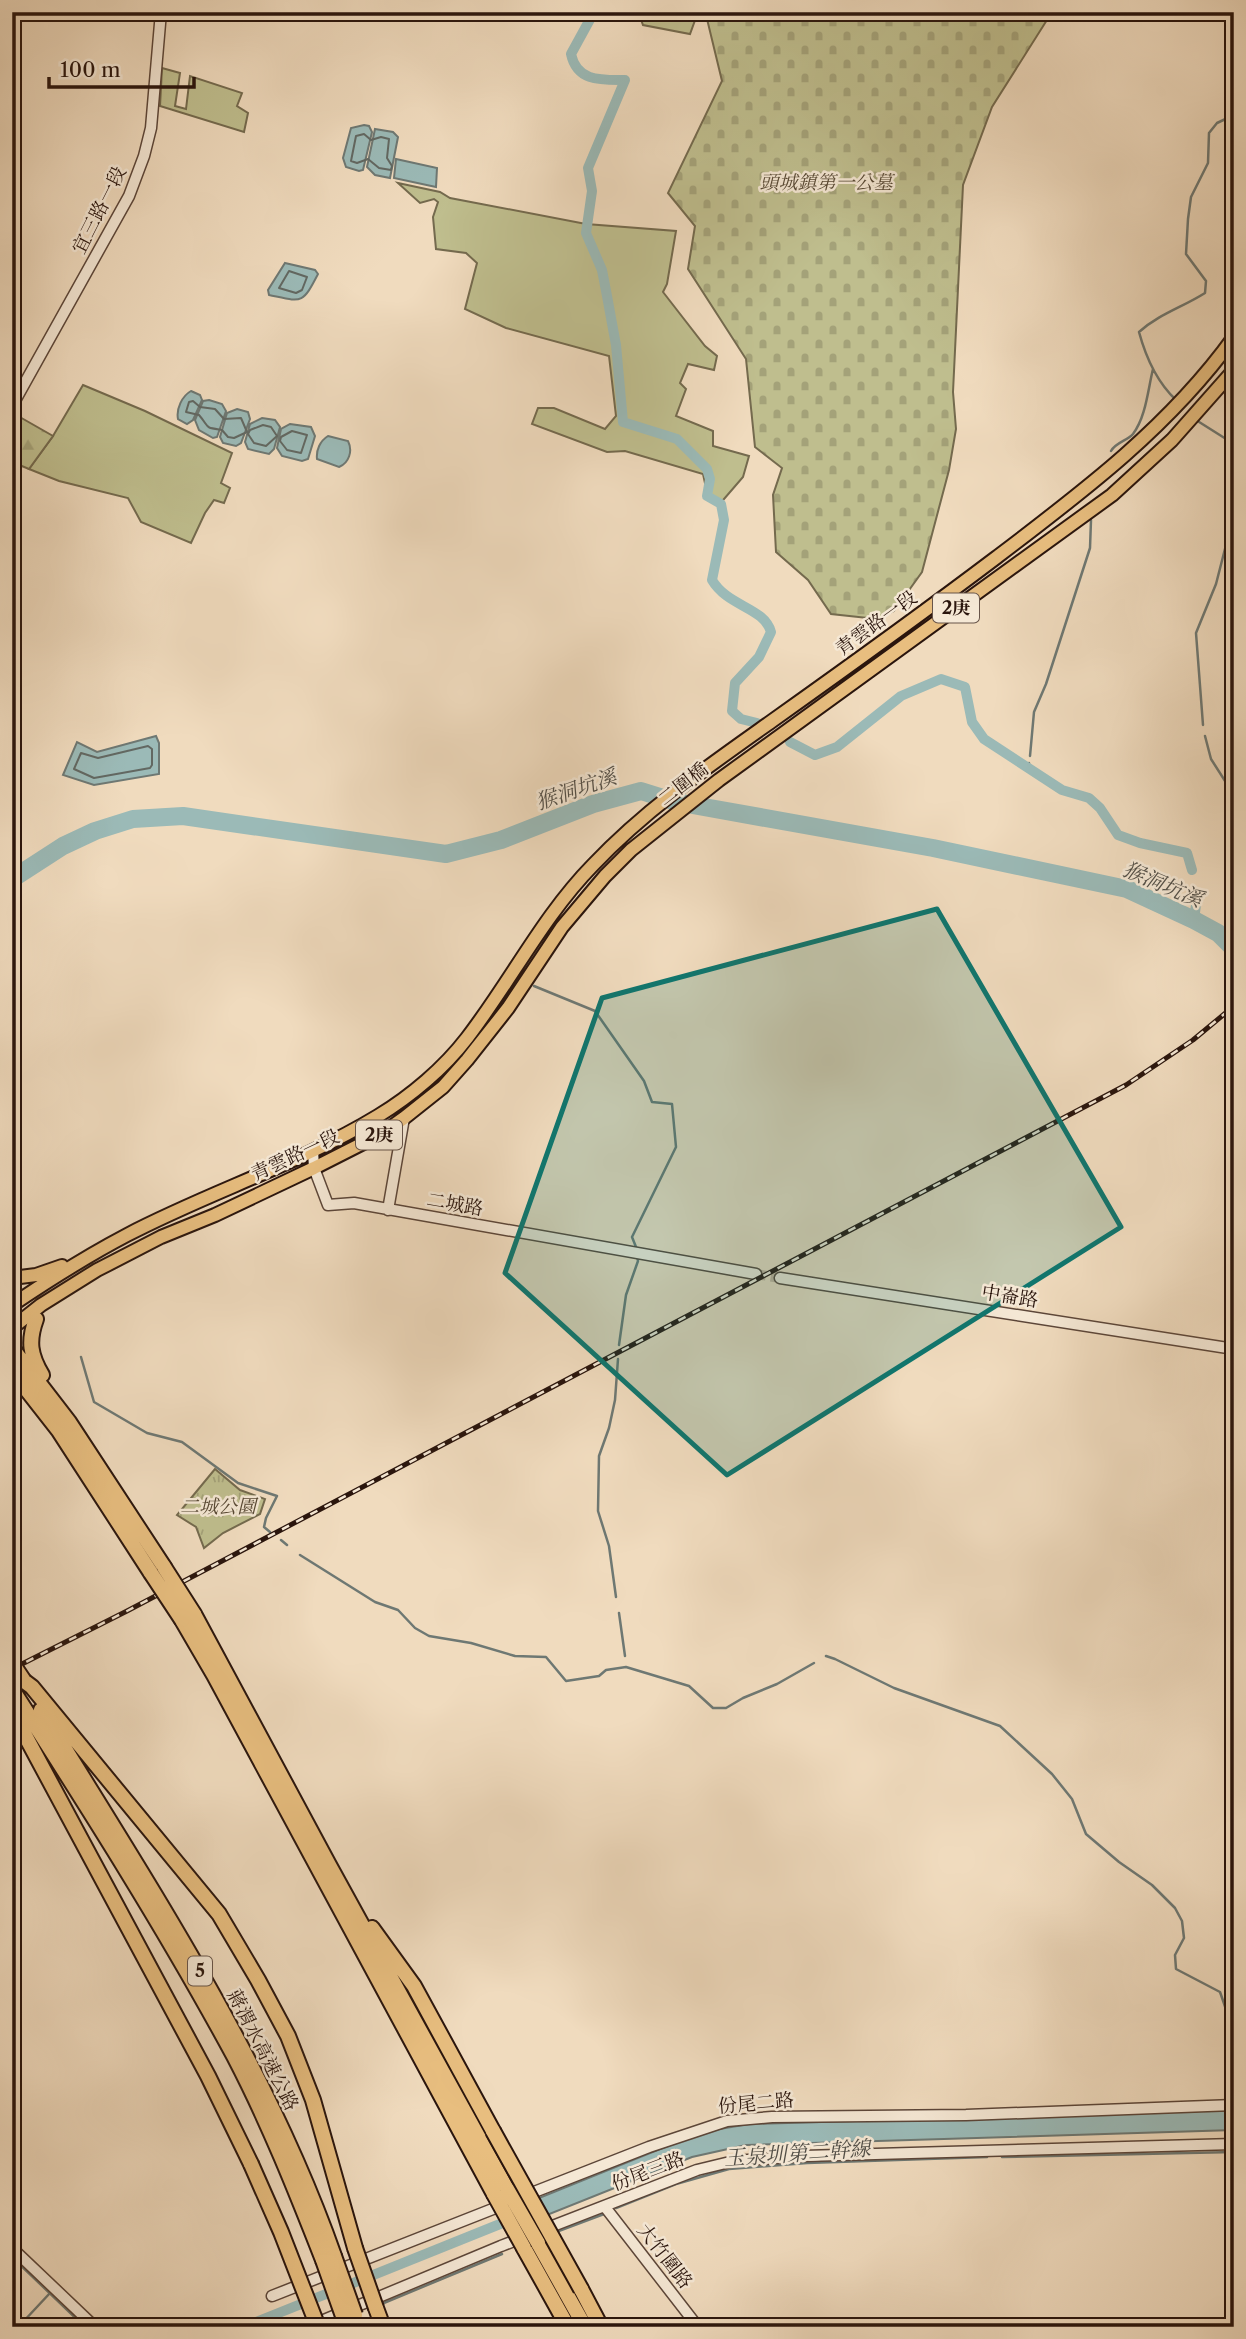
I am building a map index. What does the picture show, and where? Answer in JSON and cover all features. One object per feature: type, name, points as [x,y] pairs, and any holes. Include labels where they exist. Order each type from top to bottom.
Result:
[{"type":"highway","points":[[38,1312],[30,1338],[33,1359],[64,1426]]},
{"type":"highway","points":[[12,1348],[188,1617],[329,1865],[501,2191]]},
{"type":"highway","points":[[12,1371],[64,1426]]},
{"type":"highway","points":[[12,1384],[64,1426]]},
{"type":"highway","points":[[188,1617],[214,1675],[531,2246],[584,2327]]},
{"type":"highway","name":"蔣渭水高速公路","points":[[12,1663],[18,1685],[28,1704],[165,1911],[240,2044],[317,2207],[328,2258],[351,2322]]},
{"type":"highway","points":[[28,1704],[21,1727],[208,2076],[281,2232],[318,2327]]},
{"type":"highway","points":[[28,1704],[219,1914],[258,1980],[288,2036],[313,2100],[355,2248],[383,2327]]},
{"type":"highway","points":[[329,1865],[414,1986],[601,2327]]},
{"type":"highway","points":[[531,2246],[532,2262],[560,2327]]},
{"type":"highway","points":[[532,2262],[568,2327]]},
{"type":"main road","name":"青雲路一段","points":[[709,766],[897,632],[1079,495],[1159,425],[1187,396],[1234,337]]},
{"type":"main road","name":"青雲路一段","points":[[734,770],[1112,495],[1172,440],[1234,370]]},
{"type":"main road","name":"二圍橋","points":[[631,827],[709,766]]},
{"type":"main road","name":"二圍橋","points":[[655,830],[734,770]]},
{"type":"main road","name":"青雲路一段","points":[[12,1305],[86,1258],[141,1228],[313,1150],[379,1115],[427,1080],[465,1041],[556,907],[631,827]]},
{"type":"main road","name":"青雲路一段","points":[[12,1328],[97,1270],[161,1237],[215,1215],[314,1168],[383,1133],[404,1118],[443,1087],[467,1060],[502,1015],[562,927],[605,876],[655,830]]},
{"type":"main road","points":[[12,1278],[36,1275],[86,1258]]},
{"type":"street","name":"宜三路一段","points":[[12,406],[137,177],[151,128],[161,12]]},
{"type":"street","points":[[388,1210],[404,1118]]},
{"type":"street","name":"二城路","points":[[313,1150],[314,1168],[328,1205],[354,1203],[756,1274]]},
{"type":"street","points":[[253,1177],[260,1192]]},
{"type":"street","name":"中崙路","points":[[780,1278],[1234,1349]]},
{"type":"street","name":"份尾二路","points":[[272,2296],[649,2147],[727,2121],[772,2117],[966,2115],[1234,2105]]},
{"type":"street","name":"份尾三路","points":[[307,2327],[501,2246],[698,2170],[734,2161],[804,2156],[1234,2144]]},
{"type":"street","name":"大竹圍路","points":[[605,2207],[698,2327]]},
{"type":"street","points":[[12,2248],[96,2327]]},
{"type":"highlighted area","points":[[937,909],[1121,1227],[727,1475],[505,1273],[602,998]]},
{"type":"green space","points":[[635,12],[698,12],[690,34],[643,25],[639,14]]},
{"type":"green space","name":"頭城鎮第一公墓","points":[[711,12],[1052,12],[992,107],[963,185],[953,392],[956,429],[949,470],[922,572],[894,611],[877,619],[831,614],[808,580],[776,552],[773,495],[782,468],[755,447],[746,359],[688,269],[695,226],[668,193],[722,81],[707,19]]},
{"type":"green space","points":[[162,68],[180,73],[175,106],[186,109],[190,76],[242,93],[237,106],[248,113],[244,132],[160,106]]},
{"type":"green space","points":[[398,183],[440,192],[450,198],[586,224],[676,231],[667,284],[663,292],[705,346],[717,356],[714,370],[688,364],[680,383],[686,389],[676,416],[713,431],[713,446],[749,456],[743,477],[718,506],[708,497],[703,474],[625,451],[607,452],[532,424],[538,408],[554,408],[605,429],[616,416],[609,356],[506,328],[465,309],[477,263],[466,253],[436,249],[433,217],[438,202],[434,199],[420,203]]},
{"type":"green space","points":[[83,385],[232,453],[221,483],[230,488],[224,503],[214,500],[191,543],[141,522],[128,498],[59,481],[29,469],[53,436]]},
{"type":"green space","points":[[18,416],[53,436],[29,469],[12,462],[12,426]]},
{"type":"green space","name":"二城公園","points":[[215,1469],[240,1490],[265,1499],[260,1514],[223,1533],[204,1548],[196,1527],[177,1515]]},
{"type":"water","points":[[369,126],[372,132],[363,170],[359,171],[346,167],[343,158],[351,128]]},
{"type":"water","points":[[375,129],[393,132],[398,137],[390,178],[375,175],[367,167]]},
{"type":"water","points":[[396,159],[437,168],[436,187],[394,178]]},
{"type":"water","points":[[285,263],[315,270],[318,274],[300,299],[269,295],[268,290]]},
{"type":"water","points":[[191,391],[200,395],[202,400],[193,420],[187,424],[178,419],[178,411],[182,399]]},
{"type":"water","points":[[203,401],[222,404],[226,411],[217,437],[213,438],[199,430],[195,420]]},
{"type":"water","points":[[237,409],[248,412],[250,419],[241,443],[236,446],[223,443],[220,437],[227,413]]},
{"type":"water","points":[[262,418],[275,420],[280,427],[274,449],[269,454],[248,449],[245,442],[250,424]]},
{"type":"water","points":[[290,424],[311,427],[315,436],[308,459],[302,461],[282,456],[277,448],[281,429]]},
{"type":"water","points":[[328,436],[348,441],[348,460],[339,467],[317,459],[319,446]]},
{"type":"water","points":[[156,736],[159,743],[159,774],[94,785],[63,775],[77,742],[97,752]]},
{"type":"water","points":[[1234,2110],[1234,2130],[746,2145],[692,2157],[547,2215],[539,2198],[702,2132],[749,2124]]},
{"type":"waterway","points":[[594,12],[571,54],[574,63],[584,75],[591,78],[625,80],[588,168],[592,191],[586,233],[602,270],[616,345],[623,422],[677,439],[707,469],[710,479],[707,496],[721,504],[724,520],[712,580],[727,596],[761,617],[771,632],[759,657],[735,683],[732,711],[741,719],[757,723]]},
{"type":"waterway","points":[[1176,400],[1153,369],[1139,332],[1155,320],[1205,293],[1206,281],[1186,254],[1191,197],[1208,163],[1209,133],[1217,123],[1234,115]]},
{"type":"waterway","points":[[1111,451],[1131,436],[1137,427],[1144,411],[1153,369]]},
{"type":"waterway","points":[[1196,420],[1234,444]]},
{"type":"waterway","points":[[1030,756],[1034,712],[1046,684],[1090,548],[1091,520]]},
{"type":"waterway","points":[[1203,725],[1196,633],[1216,584],[1226,545],[1234,542]]},
{"type":"waterway","points":[[790,742],[815,755],[837,747],[901,696],[941,679],[965,687],[972,722],[984,739],[1062,790],[1089,798],[1100,808],[1118,835],[1140,843],[1187,853],[1192,870]]},
{"type":"waterway","points":[[1205,736],[1211,759],[1234,795]]},
{"type":"waterway","points":[[1029,763],[1029,770]]},
{"type":"waterway","name":"猴洞坑溪","points":[[12,879],[63,846],[95,831],[133,819],[183,816],[446,854],[501,840],[593,804],[641,791],[676,802],[933,848],[1127,889],[1218,933],[1234,949]]},
{"type":"waterway","points":[[1194,920],[1197,897]]},
{"type":"waterway","points":[[534,986],[595,1011],[644,1081],[652,1102],[672,1104],[676,1147],[632,1237],[636,1247]]},
{"type":"waterway","points":[[619,1345],[626,1295],[638,1261],[637,1256]]},
{"type":"waterway","points":[[81,1357],[94,1402],[147,1433],[182,1442],[238,1483],[277,1496],[264,1527],[270,1532]]},
{"type":"waterway","points":[[616,1597],[609,1546],[598,1511],[599,1456],[615,1400],[618,1359]]},
{"type":"waterway","points":[[281,1540],[287,1545]]},
{"type":"waterway","points":[[300,1555],[375,1602],[398,1610],[415,1628],[429,1636],[471,1643],[515,1656],[546,1657],[566,1681],[599,1676],[606,1670],[626,1667],[689,1686],[713,1708],[726,1708],[814,1663]]},
{"type":"waterway","points":[[619,1613],[625,1656]]},
{"type":"waterway","points":[[826,1656],[894,1688],[1000,1726],[1052,1774],[1072,1799],[1086,1834],[1152,1885],[1175,1908],[1182,1921],[1184,1938],[1175,1955],[1176,1969],[1220,1992],[1228,2015],[1234,2019]]},
{"type":"waterway","name":"玉泉圳第二幹線","points":[[1002,2157],[1234,2152]]},
{"type":"waterway","name":"玉泉圳第二幹線","points":[[616,2208],[676,2184],[729,2169],[807,2163],[987,2157]]},
{"type":"waterway","name":"玉泉圳第二幹線","points":[[556,2232],[604,2214]]},
{"type":"waterway","points":[[244,2327],[515,2218]]},
{"type":"waterway","name":"玉泉圳第二幹線","points":[[379,2305],[502,2254]]},
{"type":"waterway","points":[[12,2257],[85,2327]]},
{"type":"waterway","points":[[12,2314],[22,2323],[50,2293]]},
{"type":"waterway","points":[[265,2318],[268,2327]]},
{"type":"waterway","name":"玉泉圳第二幹線","points":[[327,2327],[331,2325]]},
{"type":"tunnel","points":[[756,1274],[780,1278]]},
{"type":"railway","points":[[12,1669],[1126,1085],[1193,1040],[1234,1006]]}]
